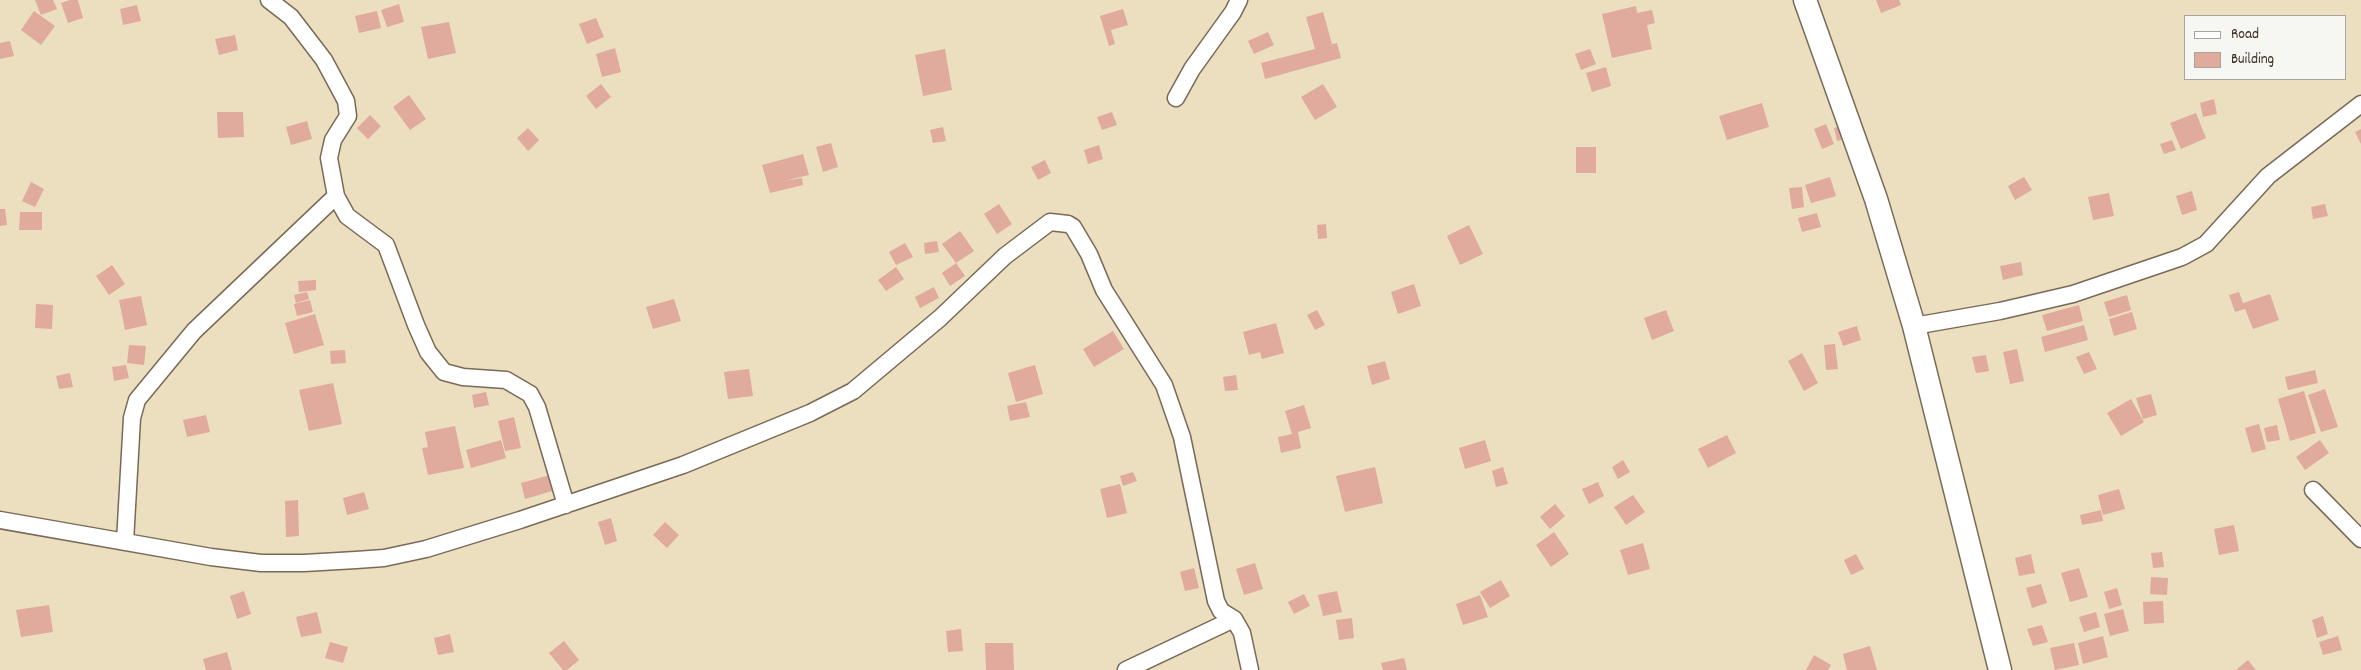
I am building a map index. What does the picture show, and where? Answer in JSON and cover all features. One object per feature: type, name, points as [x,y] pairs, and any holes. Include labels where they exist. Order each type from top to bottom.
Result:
[{"type":"main road","points":[[1805,0],[1870,181],[1914,326],[2000,670]]},
{"type":"street","points":[[269,0],[291,17],[324,60],[346,101],[348,116],[333,140],[329,158],[336,196],[347,216],[386,245],[428,352],[444,372],[463,377],[506,380],[530,394],[537,407],[566,504]]},
{"type":"street","points":[[1176,98],[1192,69],[1233,12],[1239,0]]},
{"type":"street","points":[[1914,326],[2000,312],[2073,294],[2182,258],[2206,244],[2226,225],[2268,176],[2361,104]]},
{"type":"street","points":[[125,542],[132,418],[137,400],[194,331],[336,196]]},
{"type":"street","points":[[0,520],[211,557],[261,563],[304,564],[365,559],[426,549],[683,465],[810,414],[853,391],[940,318],[1012,250],[1050,222],[1068,224],[1073,227],[1089,254],[1104,290],[1164,385],[1182,437],[1216,602],[1221,611],[1234,619],[1242,633],[1250,670]]},
{"type":"street","points":[[2313,490],[2361,539]]},
{"type":"street","points":[[1126,670],[1234,619]]},
{"type":"building","points":[[35,0],[53,0],[57,9],[41,15]]},
{"type":"building","points":[[78,0],[83,18],[68,23],[61,3]]},
{"type":"building","points":[[1876,0],[1899,0],[1901,5],[1881,13]]},
{"type":"building","points":[[399,4],[404,22],[387,27],[381,10]]},
{"type":"building","points":[[137,5],[141,21],[123,25],[120,9]]},
{"type":"building","points":[[1636,6],[1637,13],[1652,10],[1655,23],[1647,25],[1652,49],[1612,58],[1602,14]]},
{"type":"building","points":[[1123,9],[1128,25],[1111,30],[1115,44],[1109,46],[1100,16]]},
{"type":"building","points":[[34,11],[55,26],[41,45],[21,30]]},
{"type":"building","points":[[377,11],[381,28],[359,33],[355,16]]},
{"type":"building","points":[[1323,12],[1332,44],[1337,43],[1341,58],[1265,79],[1261,63],[1315,49],[1306,17]]},
{"type":"building","points":[[596,18],[604,37],[587,44],[579,24]]},
{"type":"building","points":[[449,22],[456,53],[428,59],[421,27]]},
{"type":"building","points":[[1268,32],[1274,45],[1254,54],[1248,41]]},
{"type":"building","points":[[235,35],[238,50],[219,55],[215,39]]},
{"type":"building","points":[[10,41],[14,56],[0,59],[0,43]]},
{"type":"building","points":[[615,48],[621,72],[602,77],[596,54]]},
{"type":"building","points":[[945,49],[952,90],[923,96],[915,55]]},
{"type":"building","points":[[1590,49],[1596,64],[1581,70],[1575,54]]},
{"type":"building","points":[[1606,67],[1611,86],[1592,92],[1586,73]]},
{"type":"building","points":[[601,84],[611,97],[596,109],[586,96]]},
{"type":"building","points":[[1323,84],[1337,107],[1315,120],[1301,97]]},
{"type":"building","points":[[409,95],[426,119],[410,130],[393,107]]},
{"type":"building","points":[[2214,99],[2217,114],[2203,117],[2200,103]]},
{"type":"building","points":[[1762,103],[1769,127],[1727,140],[1719,116]]},
{"type":"building","points":[[217,112],[243,112],[244,137],[218,138]]},
{"type":"building","points":[[1112,112],[1117,125],[1102,130],[1097,117]]},
{"type":"building","points":[[2196,113],[2206,138],[2181,149],[2170,123]]},
{"type":"building","points":[[370,115],[381,126],[368,139],[357,128]]},
{"type":"building","points":[[307,121],[312,139],[291,145],[286,127]]},
{"type":"building","points":[[1826,124],[1834,144],[1822,149],[1814,129]]},
{"type":"building","points":[[1846,124],[1850,138],[1837,141],[1834,128]]},
{"type":"building","points":[[943,127],[946,141],[933,143],[930,130]]},
{"type":"building","points":[[528,128],[539,140],[528,151],[517,138]]},
{"type":"building","points":[[2361,129],[2361,144],[2355,132]]},
{"type":"building","points":[[2172,140],[2176,150],[2164,154],[2160,144]]},
{"type":"building","points":[[831,143],[838,167],[823,172],[816,147]]},
{"type":"building","points":[[1099,145],[1103,159],[1088,164],[1084,150]]},
{"type":"building","points":[[1576,147],[1596,147],[1596,173],[1576,173]]},
{"type":"building","points":[[803,154],[809,175],[784,181],[802,178],[803,185],[770,193],[762,165]]},
{"type":"building","points":[[1045,160],[1051,173],[1038,180],[1031,167]]},
{"type":"building","points":[[1830,177],[1836,196],[1811,203],[1805,185]]},
{"type":"building","points":[[2024,177],[2032,190],[2015,200],[2008,186]]},
{"type":"building","points":[[31,182],[44,189],[35,207],[22,201]]},
{"type":"building","points":[[1802,187],[1804,207],[1792,209],[1789,188]]},
{"type":"building","points":[[2192,191],[2197,210],[2182,215],[2176,196]]},
{"type":"building","points":[[2109,193],[2114,216],[2093,220],[2088,197]]},
{"type":"building","points":[[999,204],[1012,224],[997,234],[984,214]]},
{"type":"building","points":[[2325,204],[2328,216],[2313,219],[2311,207]]},
{"type":"building","points":[[0,209],[5,209],[7,225],[0,226]]},
{"type":"building","points":[[20,212],[42,212],[42,230],[19,230]]},
{"type":"building","points":[[1817,213],[1821,227],[1802,232],[1798,218]]},
{"type":"building","points":[[1326,224],[1327,238],[1318,239],[1317,225]]},
{"type":"building","points":[[1469,225],[1483,254],[1460,265],[1447,236]]},
{"type":"building","points":[[960,231],[974,251],[956,263],[942,244]]},
{"type":"building","points":[[937,241],[939,252],[925,254],[924,243]]},
{"type":"building","points":[[905,243],[913,257],[896,265],[889,252]]},
{"type":"building","points":[[2021,262],[2023,275],[2003,280],[2000,266]]},
{"type":"building","points":[[956,263],[965,276],[950,286],[942,273]]},
{"type":"building","points":[[112,265],[125,284],[109,295],[96,276]]},
{"type":"building","points":[[896,267],[904,279],[886,291],[878,280]]},
{"type":"building","points":[[316,280],[316,290],[299,292],[298,281]]},
{"type":"building","points":[[1414,284],[1421,306],[1398,314],[1391,292]]},
{"type":"building","points":[[934,287],[939,298],[920,308],[915,297]]},
{"type":"building","points":[[307,292],[309,299],[296,303],[294,295]]},
{"type":"building","points":[[2239,292],[2243,303],[2270,294],[2279,320],[2253,329],[2245,309],[2235,312],[2229,295]]},
{"type":"building","points":[[2127,295],[2131,310],[2109,317],[2104,302]]},
{"type":"building","points":[[141,296],[147,325],[125,330],[119,300]]},
{"type":"building","points":[[674,299],[681,321],[653,329],[646,307]]},
{"type":"building","points":[[310,300],[313,312],[297,316],[294,304]]},
{"type":"building","points":[[36,304],[53,305],[52,329],[35,328]]},
{"type":"building","points":[[2079,305],[2083,321],[2047,331],[2042,315]]},
{"type":"building","points":[[1317,310],[1325,325],[1315,330],[1307,315]]},
{"type":"building","points":[[1666,310],[1674,331],[1652,340],[1644,318]]},
{"type":"building","points":[[2132,312],[2137,329],[2114,336],[2109,319]]},
{"type":"building","points":[[315,314],[324,345],[294,354],[285,323]]},
{"type":"building","points":[[1276,323],[1284,353],[1262,359],[1260,352],[1249,355],[1243,332]]},
{"type":"building","points":[[2084,325],[2088,340],[2045,352],[2041,337]]},
{"type":"building","points":[[1857,326],[1861,340],[1843,346],[1838,332]]},
{"type":"building","points":[[1113,331],[1124,349],[1094,367],[1083,349]]},
{"type":"building","points":[[1835,344],[1838,369],[1826,370],[1824,345]]},
{"type":"building","points":[[129,345],[146,346],[144,365],[127,363]]},
{"type":"building","points":[[2017,349],[2024,381],[2010,384],[2003,352]]},
{"type":"building","points":[[345,350],[346,363],[331,364],[330,351]]},
{"type":"building","points":[[2089,352],[2097,369],[2084,374],[2076,357]]},
{"type":"building","points":[[1802,353],[1818,383],[1804,391],[1788,361]]},
{"type":"building","points":[[1986,355],[1989,371],[1976,373],[1972,357]]},
{"type":"building","points":[[1385,361],[1390,379],[1372,385],[1367,366]]},
{"type":"building","points":[[126,365],[129,378],[114,381],[112,367]]},
{"type":"building","points":[[1035,365],[1043,394],[1016,402],[1008,373]]},
{"type":"building","points":[[749,369],[753,396],[728,399],[724,372]]},
{"type":"building","points":[[2315,370],[2318,383],[2288,390],[2285,377]]},
{"type":"building","points":[[70,373],[73,387],[59,389],[56,376]]},
{"type":"building","points":[[1236,375],[1238,390],[1225,391],[1223,377]]},
{"type":"building","points":[[333,383],[342,424],[309,431],[299,390]]},
{"type":"building","points":[[2325,389],[2338,427],[2321,432],[2308,395]]},
{"type":"building","points":[[2304,391],[2316,433],[2290,441],[2278,399]]},
{"type":"building","points":[[486,392],[489,405],[474,408],[472,395]]},
{"type":"building","points":[[2151,394],[2157,415],[2143,419],[2136,398]]},
{"type":"building","points":[[2131,399],[2144,422],[2121,436],[2107,413]]},
{"type":"building","points":[[1026,402],[1030,417],[1010,421],[1007,406]]},
{"type":"building","points":[[1304,405],[1311,428],[1298,432],[1301,448],[1281,453],[1278,437],[1292,434],[1285,411]]},
{"type":"building","points":[[206,415],[210,432],[187,437],[183,420]]},
{"type":"building","points":[[514,417],[521,448],[505,451],[498,421]]},
{"type":"building","points":[[2259,424],[2266,449],[2252,453],[2245,428]]},
{"type":"building","points":[[2277,425],[2280,440],[2267,442],[2264,428]]},
{"type":"building","points":[[455,426],[464,468],[428,475],[422,448],[428,447],[425,432]]},
{"type":"building","points":[[1727,435],[1736,453],[1708,468],[1698,449]]},
{"type":"building","points":[[501,440],[506,458],[471,468],[466,450]]},
{"type":"building","points":[[1485,440],[1491,461],[1465,469],[1459,448]]},
{"type":"building","points":[[2320,440],[2329,453],[2305,470],[2296,457]]},
{"type":"building","points":[[1623,460],[1630,472],[1618,479],[1612,467]]},
{"type":"building","points":[[1375,467],[1383,503],[1345,512],[1336,476]]},
{"type":"building","points":[[1503,467],[1508,484],[1496,487],[1492,471]]},
{"type":"building","points":[[1133,472],[1137,481],[1123,486],[1120,476]]},
{"type":"building","points":[[554,474],[559,489],[525,499],[521,483]]},
{"type":"building","points":[[1598,482],[1604,496],[1589,504],[1582,489]]},
{"type":"building","points":[[1120,484],[1127,513],[1107,518],[1100,489]]},
{"type":"building","points":[[2119,489],[2125,509],[2103,515],[2098,495]]},
{"type":"building","points":[[364,492],[369,509],[347,515],[343,498]]},
{"type":"building","points":[[1633,495],[1645,512],[1626,525],[1614,507]]},
{"type":"building","points":[[298,500],[299,536],[286,537],[285,501]]},
{"type":"building","points":[[1555,504],[1565,516],[1550,529],[1540,517]]},
{"type":"building","points":[[2101,510],[2103,521],[2082,525],[2080,515]]},
{"type":"building","points":[[611,518],[617,541],[605,545],[598,522]]},
{"type":"building","points":[[665,522],[679,535],[667,548],[653,535]]},
{"type":"building","points":[[2234,525],[2239,551],[2219,555],[2214,529]]},
{"type":"building","points":[[1554,532],[1569,554],[1551,567],[1536,545]]},
{"type":"building","points":[[1643,543],[1650,569],[1628,575],[1620,550]]},
{"type":"building","points":[[2162,552],[2164,567],[2153,568],[2151,553]]},
{"type":"building","points":[[1856,554],[1864,569],[1851,575],[1844,560]]},
{"type":"building","points":[[2031,554],[2035,573],[2019,576],[2015,558]]},
{"type":"building","points":[[1255,563],[1263,589],[1244,595],[1236,569]]},
{"type":"building","points":[[1194,568],[1199,588],[1185,591],[1180,572]]},
{"type":"building","points":[[2079,568],[2088,597],[2070,602],[2061,573]]},
{"type":"building","points":[[2151,577],[2168,578],[2167,595],[2150,594]]},
{"type":"building","points":[[1501,580],[1510,596],[1490,608],[1480,592]]},
{"type":"building","points":[[2041,584],[2047,603],[2032,608],[2026,588]]},
{"type":"building","points":[[2117,588],[2122,605],[2109,609],[2104,592]]},
{"type":"building","points":[[244,591],[251,614],[237,619],[230,596]]},
{"type":"building","points":[[1337,591],[1342,612],[1323,616],[1318,595]]},
{"type":"building","points":[[1304,594],[1310,606],[1294,614],[1288,602]]},
{"type":"building","points":[[1480,595],[1488,617],[1463,625],[1456,604]]},
{"type":"building","points":[[2163,601],[2164,623],[2144,624],[2143,602]]},
{"type":"building","points":[[49,605],[53,632],[21,637],[16,610]]},
{"type":"building","points":[[2123,609],[2129,631],[2110,636],[2104,614]]},
{"type":"building","points":[[317,612],[322,633],[301,637],[296,617]]},
{"type":"building","points":[[2096,612],[2100,627],[2084,632],[2079,617]]},
{"type":"building","points":[[2323,616],[2328,634],[2317,638],[2312,620]]},
{"type":"building","points":[[1352,618],[1354,638],[1339,640],[1336,620]]},
{"type":"building","points":[[2042,625],[2048,642],[2033,646],[2027,629]]},
{"type":"building","points":[[961,629],[963,651],[948,652],[946,631]]},
{"type":"building","points":[[450,634],[454,652],[438,655],[434,638]]},
{"type":"building","points":[[2103,636],[2108,657],[2083,664],[2078,643]]},
{"type":"building","points":[[2338,636],[2342,650],[2323,655],[2319,642]]},
{"type":"building","points":[[564,641],[579,660],[567,670],[563,670],[549,653]]},
{"type":"building","points":[[330,642],[348,647],[343,663],[325,658]]},
{"type":"building","points":[[985,643],[1013,643],[1014,670],[986,670]]},
{"type":"building","points":[[2074,643],[2079,665],[2055,670],[2050,648]]},
{"type":"building","points":[[1870,646],[1877,670],[1847,670],[1843,654]]},
{"type":"building","points":[[227,652],[232,670],[206,670],[203,659]]},
{"type":"building","points":[[1814,655],[1831,665],[1828,670],[1806,670]]},
{"type":"building","points":[[1404,658],[1407,670],[1383,670],[1381,663]]},
{"type":"building","points":[[2248,660],[2256,670],[2236,670]]}]
